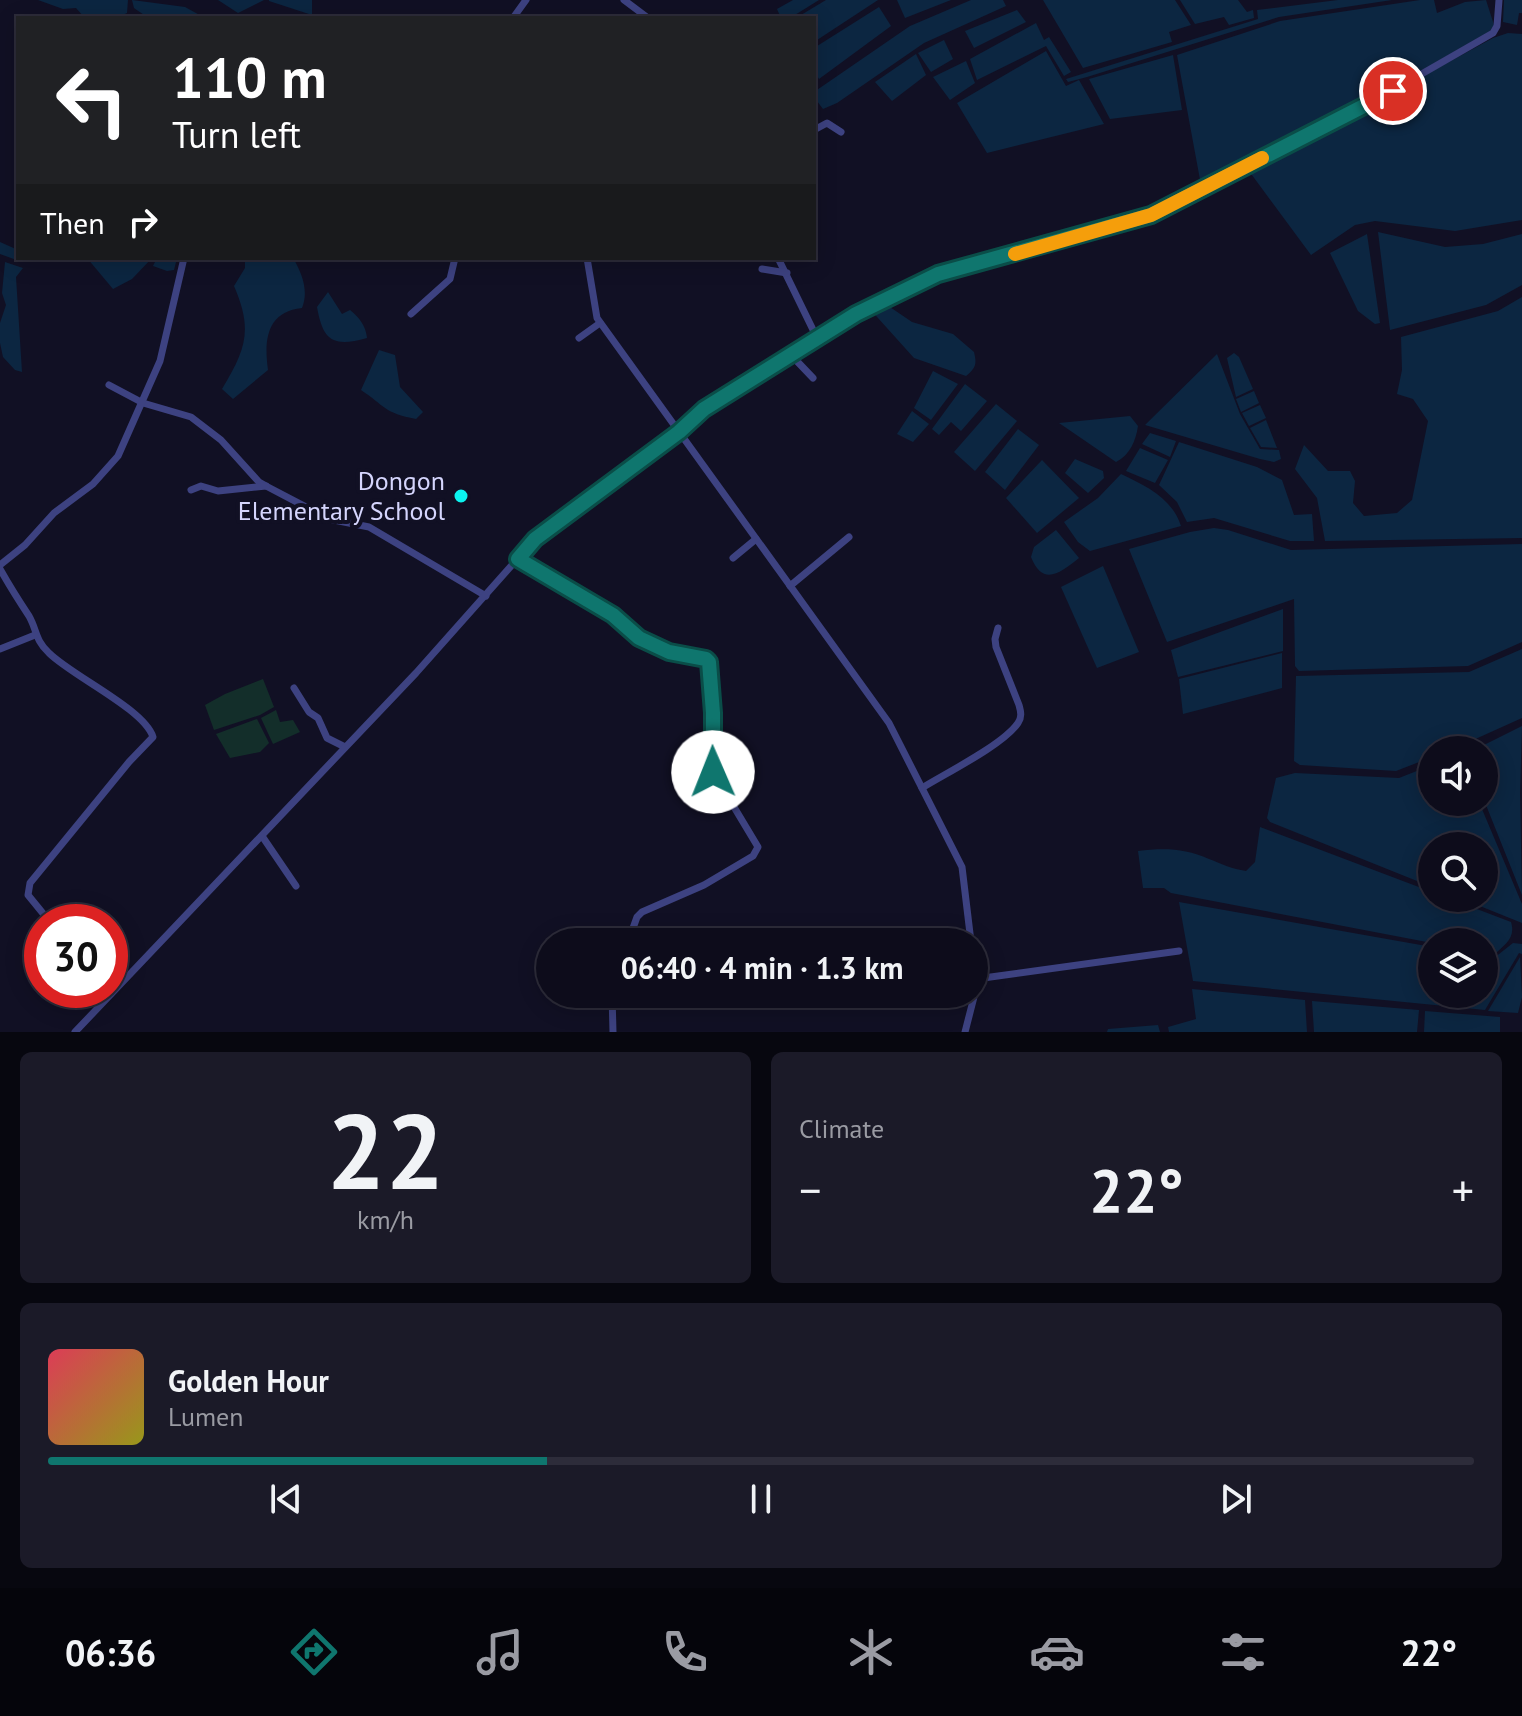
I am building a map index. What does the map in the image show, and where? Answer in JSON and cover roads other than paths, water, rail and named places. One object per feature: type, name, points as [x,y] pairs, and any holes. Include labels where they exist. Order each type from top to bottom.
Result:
[{"type":"street","points":[[624,0],[645,16]]},
{"type":"street","points":[[128,972],[262,836],[486,596],[535,539],[679,432],[704,409],[856,314],[938,274],[1151,215],[1350,115],[1493,33],[1497,26],[1499,0]]},
{"type":"street","points":[[816,129],[827,123],[841,132]]},
{"type":"street","points":[[35,904],[28,895],[30,883],[153,737],[140,719],[50,655],[35,635],[31,619],[0,567],[54,513],[93,484],[118,456],[160,361],[184,260]]},
{"type":"street","points":[[411,314],[450,279],[455,260]]},
{"type":"street","points":[[587,260],[594,308],[600,323],[889,723],[962,867],[969,928]]},
{"type":"street","points":[[779,260],[817,338]]},
{"type":"street","points":[[762,269],[787,273]]},
{"type":"street","points":[[579,338],[600,323]]},
{"type":"street","points":[[792,356],[813,378]]},
{"type":"street","points":[[109,385],[143,403],[191,417],[221,440],[266,486],[329,519],[369,527],[486,596]]},
{"type":"street","points":[[191,490],[201,486],[218,491],[266,486]]},
{"type":"street","points":[[790,586],[849,537]]},
{"type":"street","points":[[733,558],[756,539]]},
{"type":"street","points":[[518,559],[613,615],[639,638],[669,652],[706,659],[711,664],[713,772],[758,847],[753,856],[704,885],[642,912],[633,928]]},
{"type":"street","points":[[922,788],[1008,735],[1020,721],[1022,713],[996,647],[998,628]]},
{"type":"street","points":[[0,649],[35,635]]},
{"type":"street","points":[[294,688],[309,712],[318,718],[323,733],[345,747]]},
{"type":"street","points":[[262,836],[296,886]]},
{"type":"street","points":[[988,977],[1179,951]]},
{"type":"street","points":[[75,1032],[95,1008]]},
{"type":"street","points":[[612,1008],[613,1032]]},
{"type":"street","points":[[965,1032],[971,1008]]},
{"type":"water","points":[[38,0],[128,0],[127,13],[120,16],[83,16],[76,8],[63,9]]},
{"type":"water","points":[[132,0],[185,7],[201,16],[146,16],[134,8]]},
{"type":"water","points":[[218,0],[264,0],[238,13]]},
{"type":"water","points":[[312,0],[312,15],[269,1]]},
{"type":"water","points":[[793,0],[819,0],[793,16],[780,16],[777,9]]},
{"type":"water","points":[[826,0],[878,0],[816,41],[816,16],[799,16]]},
{"type":"water","points":[[897,0],[951,0],[905,18]]},
{"type":"water","points":[[971,0],[1003,0],[1006,6],[924,43],[837,103],[823,109],[816,100],[816,91],[910,26]]},
{"type":"water","points":[[1043,0],[1175,0],[1191,25],[1169,32],[1172,42],[1083,68]]},
{"type":"water","points":[[1180,0],[1238,0],[1247,12],[1253,10],[1254,18],[1229,25],[1224,17],[1195,24]]},
{"type":"water","points":[[1338,0],[1392,0],[1279,17],[1087,77],[1068,82],[1066,79],[1258,19],[1257,10]]},
{"type":"water","points":[[1434,0],[1437,13],[1465,2],[1486,0],[1494,25],[1490,31],[1349,112],[1201,185],[1177,55],[1280,21]]},
{"type":"water","points":[[1504,0],[1522,0],[1522,13],[1519,13],[1517,25],[1503,22]]},
{"type":"water","points":[[879,7],[891,26],[819,79],[816,74],[816,47]]},
{"type":"water","points":[[1017,10],[1026,22],[974,48],[965,31]]},
{"type":"water","points":[[1036,23],[1044,40],[1049,37],[1071,72],[1064,76],[1046,46],[977,80],[970,59]]},
{"type":"water","points":[[1508,33],[1522,34],[1522,220],[1455,231],[1375,221],[1355,225],[1311,255],[1249,171],[1493,38]]},
{"type":"water","points":[[944,40],[953,59],[931,72],[918,53]]},
{"type":"water","points":[[1046,51],[1066,86],[1079,80],[1104,124],[987,153],[957,103]]},
{"type":"water","points":[[916,54],[926,75],[892,101],[875,82]]},
{"type":"water","points":[[1173,55],[1182,110],[1110,119],[1089,79]]},
{"type":"water","points":[[966,61],[975,83],[950,100],[933,77]]},
{"type":"water","points":[[1378,232],[1445,247],[1483,244],[1522,234],[1522,285],[1486,305],[1390,330]]},
{"type":"water","points":[[1367,234],[1380,323],[1375,324],[1358,311],[1330,253]]},
{"type":"water","points":[[0,242],[16,249],[16,260],[0,254]]},
{"type":"water","points":[[89,260],[150,260],[132,279],[113,289]]},
{"type":"water","points":[[156,260],[176,260],[174,270],[153,266]]},
{"type":"water","points":[[245,260],[294,260],[302,276],[305,295],[302,308],[281,315],[270,330],[268,370],[233,399],[222,389],[237,362],[244,339],[244,315],[234,286],[245,268]]},
{"type":"water","points":[[5,262],[23,268],[16,277],[22,372],[15,370],[3,357],[0,343],[0,323],[6,305],[2,293]]},
{"type":"water","points":[[328,292],[342,314],[350,310],[359,319],[367,338],[346,342],[327,335],[317,307]]},
{"type":"water","points":[[1522,297],[1522,538],[1325,541],[1317,498],[1295,469],[1304,445],[1328,471],[1350,471],[1355,481],[1353,503],[1364,516],[1397,513],[1412,500],[1428,421],[1413,399],[1397,394],[1402,370],[1401,337],[1498,311]]},
{"type":"water","points":[[884,303],[912,322],[953,334],[974,352],[975,366],[972,371],[966,376],[914,358],[869,308]]},
{"type":"water","points":[[379,350],[395,355],[400,387],[423,412],[416,419],[391,411],[361,390]]},
{"type":"water","points":[[1234,353],[1239,357],[1253,389],[1236,397],[1227,358]]},
{"type":"water","points":[[1217,354],[1240,414],[1260,449],[1279,450],[1281,459],[1274,462],[1260,459],[1145,425]]},
{"type":"water","points":[[933,371],[958,384],[931,420],[914,408]]},
{"type":"water","points":[[965,384],[987,401],[961,431],[951,422],[939,435],[932,429]]},
{"type":"water","points":[[1254,391],[1259,403],[1241,412],[1236,399]]},
{"type":"water","points":[[996,404],[1017,421],[975,471],[954,452]]},
{"type":"water","points":[[1260,405],[1266,418],[1249,426],[1242,413]]},
{"type":"water","points":[[912,411],[929,424],[913,442],[897,434]]},
{"type":"water","points":[[1130,416],[1138,426],[1136,437],[1129,451],[1116,462],[1059,423]]},
{"type":"water","points":[[1266,420],[1277,448],[1261,447],[1250,428]]},
{"type":"water","points":[[1018,429],[1039,445],[1005,490],[985,472]]},
{"type":"water","points":[[1150,433],[1176,441],[1170,457],[1142,444]]},
{"type":"water","points":[[1179,442],[1257,467],[1282,480],[1294,515],[1312,514],[1314,541],[1290,541],[1214,518],[1187,522],[1177,502],[1159,485]]},
{"type":"water","points":[[1140,448],[1168,460],[1155,483],[1126,471]]},
{"type":"water","points":[[1075,459],[1103,471],[1104,478],[1088,493],[1065,473]]},
{"type":"water","points":[[1042,460],[1079,498],[1037,533],[1006,498]]},
{"type":"water","points":[[1121,474],[1165,500],[1181,526],[1090,551],[1078,542],[1064,522],[1098,498]]},
{"type":"water","points":[[1214,528],[1291,550],[1522,544],[1522,642],[1468,666],[1299,671],[1295,666],[1294,599],[1167,642],[1129,549]]},
{"type":"water","points":[[1056,530],[1079,558],[1059,572],[1046,574],[1041,572],[1031,557],[1034,547]]},
{"type":"water","points":[[1103,566],[1139,652],[1097,668],[1061,587]]},
{"type":"water","points":[[1283,609],[1283,651],[1178,677],[1171,650]]},
{"type":"water","points":[[1522,649],[1522,718],[1482,736],[1418,736],[1418,762],[1396,771],[1300,765],[1294,761],[1296,676],[1469,672]]},
{"type":"water","points":[[1282,653],[1282,688],[1183,714],[1179,679]]},
{"type":"water","points":[[1522,726],[1522,895],[1490,816],[1498,816],[1498,738]]},
{"type":"water","points":[[1418,771],[1418,816],[1485,816],[1492,832],[1418,832],[1418,881],[1270,822],[1267,818],[1276,778],[1295,773],[1399,778]]},
{"type":"water","points":[[1260,827],[1418,887],[1418,912],[1485,912],[1511,922],[1511,937],[1498,951],[1498,928],[1418,928],[1418,940],[1171,893],[1164,888],[1143,888],[1138,851],[1183,851],[1246,871],[1255,862]]},
{"type":"water","points":[[1498,847],[1522,904],[1522,923],[1495,912],[1498,912]]},
{"type":"water","points":[[1179,902],[1418,945],[1418,1003],[1193,981]]},
{"type":"water","points":[[1513,943],[1522,944],[1522,954],[1519,953],[1498,988],[1498,955]]},
{"type":"water","points":[[1520,957],[1522,997],[1518,1013],[1488,1011],[1498,1008],[1498,994]]},
{"type":"water","points":[[1192,989],[1305,1000],[1307,1032],[1169,1032],[1168,1027],[1196,1019]]},
{"type":"water","points":[[1312,1001],[1419,1010],[1417,1032],[1314,1032]]},
{"type":"water","points":[[1425,1011],[1500,1017],[1500,1032],[1424,1032]]},
{"type":"water","points":[[1158,1025],[1160,1032],[1107,1032],[1108,1029]]},
{"type":"place","name":"Dongon Elementary School","points":[[461,496]]}]
